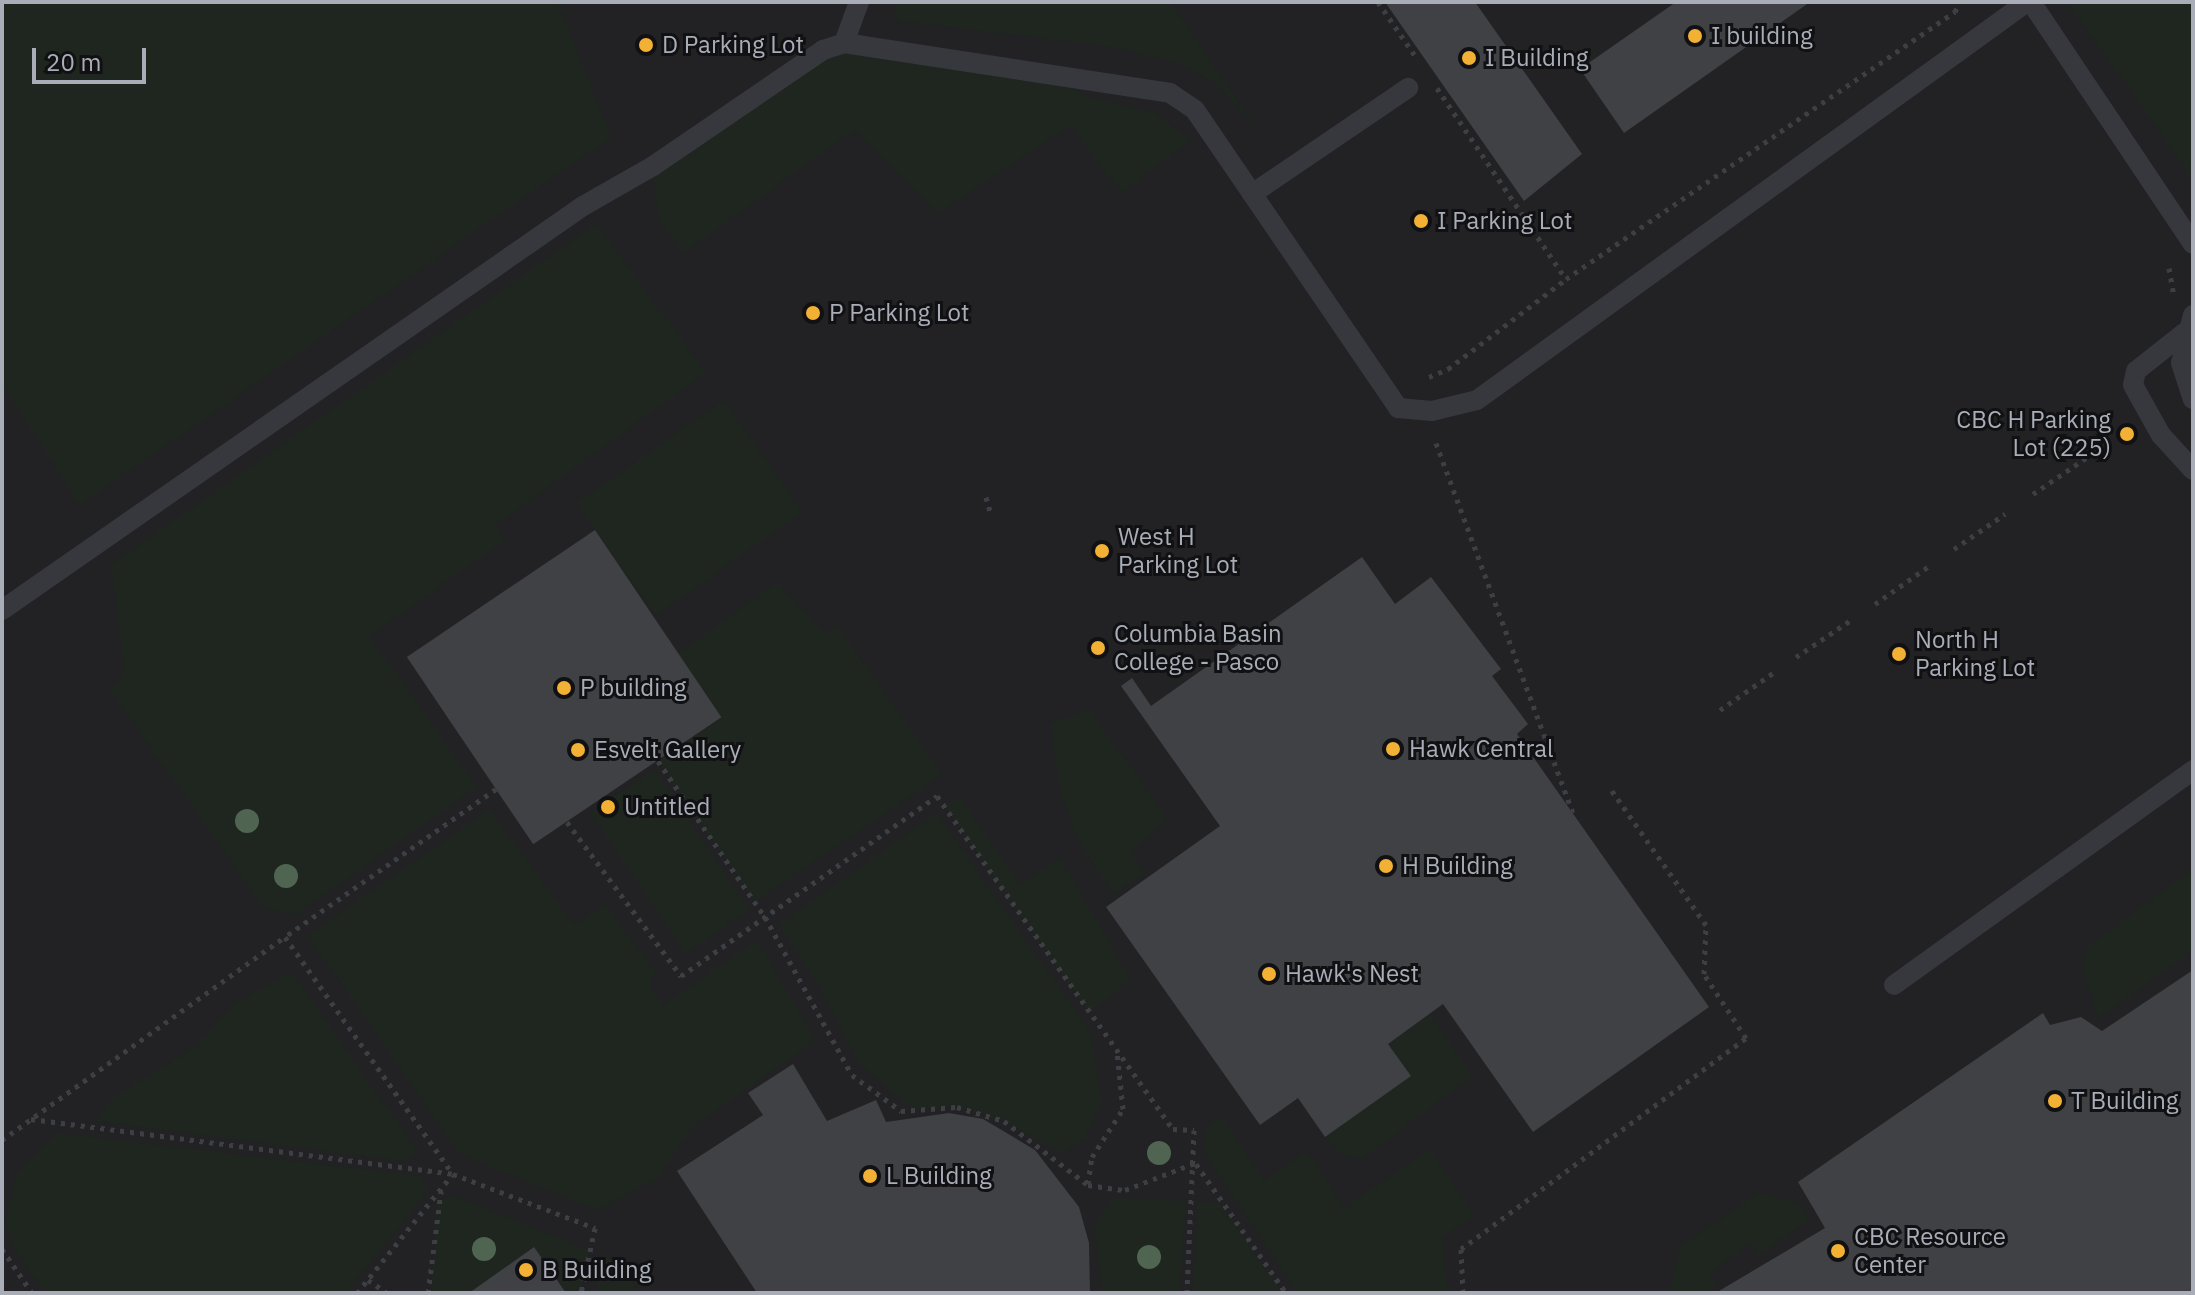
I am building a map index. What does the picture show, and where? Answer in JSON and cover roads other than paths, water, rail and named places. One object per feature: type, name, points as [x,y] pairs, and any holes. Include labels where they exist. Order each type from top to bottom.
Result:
[{"type":"lane","points":[[844,43],[859,2]]},
{"type":"lane","points":[[2,610],[583,206],[653,166],[823,50],[844,43],[1170,93],[1195,110],[1398,408],[1432,411],[1477,400],[1555,337],[2029,2],[2193,244]]},
{"type":"lane","points":[[1252,194],[1408,88]]},
{"type":"lane","points":[[2189,324],[2181,363],[2193,399]]},
{"type":"lane","points":[[2189,324],[2136,371],[2133,385],[2161,435],[2193,470]]},
{"type":"lane","points":[[1894,985],[2193,770]]},
{"type":"place","name":"I building","points":[[1695,36]]},
{"type":"place","name":"D Parking Lot","points":[[646,45]]},
{"type":"place","name":"I Building","points":[[1469,58]]},
{"type":"place","name":"I Parking Lot","points":[[1421,221]]},
{"type":"place","name":"P Parking Lot","points":[[813,313]]},
{"type":"place","name":"CBC H Parking Lot (225)","points":[[2127,434]]},
{"type":"place","name":"West H Parking Lot","points":[[1102,551]]},
{"type":"place","name":"Columbia Basin College - Pasco","points":[[1098,648]]},
{"type":"place","name":"North H Parking Lot","points":[[1899,654]]},
{"type":"place","name":"P building","points":[[564,688]]},
{"type":"place","name":"Hawk Central","points":[[1393,749]]},
{"type":"place","name":"Esvelt Gallery","points":[[578,750]]},
{"type":"place","name":"Untitled","points":[[608,807]]},
{"type":"place","name":"H Building","points":[[1386,866]]},
{"type":"place","name":"Hawk's Nest","points":[[1269,974]]},
{"type":"place","name":"T Building","points":[[2055,1101]]},
{"type":"place","name":"L Building","points":[[870,1176]]},
{"type":"place","name":"CBC Resource Center","points":[[1838,1251]]},
{"type":"place","name":"B Building","points":[[526,1270]]}]
